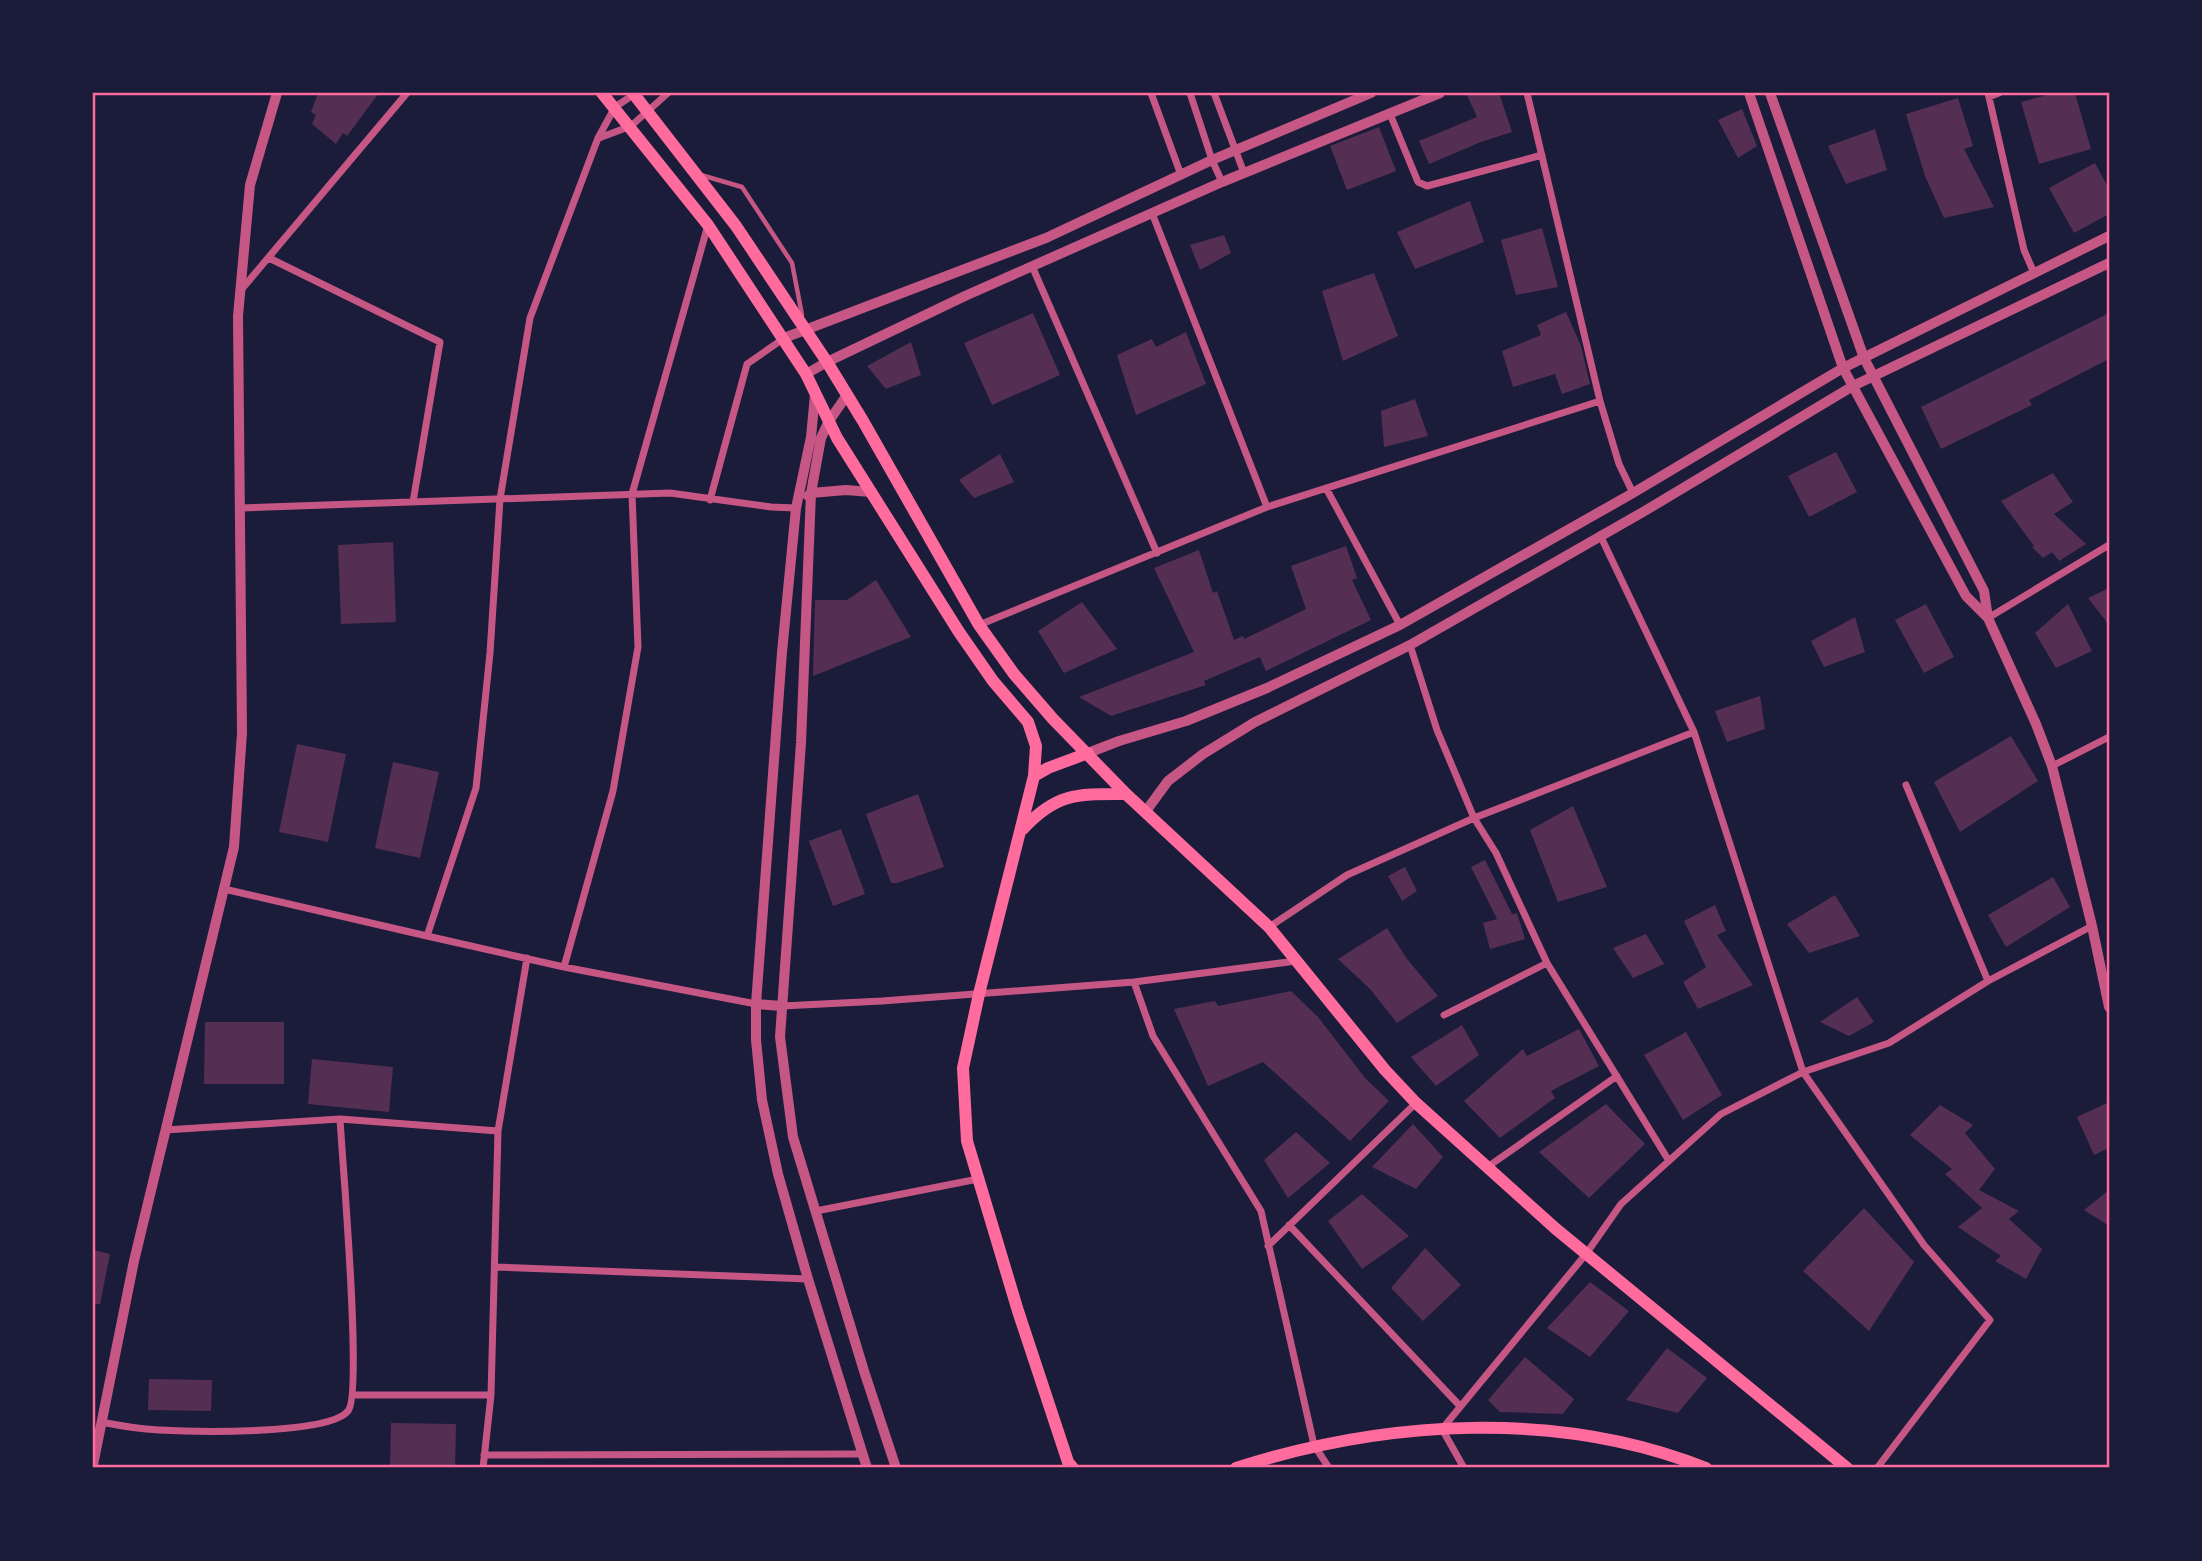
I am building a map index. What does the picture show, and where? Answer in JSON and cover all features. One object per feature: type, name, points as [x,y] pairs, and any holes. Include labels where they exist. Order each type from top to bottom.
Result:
[{"type":"main road","points":[[602,93],[708,225],[784,338],[806,374],[829,421],[959,632],[993,681],[1028,722],[1036,746],[1034,776],[963,1068],[967,1141],[1018,1311],[1069,1466]]},
{"type":"main road","points":[[635,93],[736,226],[827,362],[979,625],[1014,674],[1053,719],[1126,794],[1269,927],[1385,1070],[1416,1103],[1486,1168],[1586,1254],[1847,1468]]},
{"type":"main road","points":[[1034,776],[1088,753]]},
{"type":"main road","points":[[1021,831],[1046,807],[1067,798],[1088,793],[1126,794]]},
{"type":"main road","points":[[1236,1468],[1314,1445],[1377,1435],[1442,1429],[1577,1433],[1626,1442],[1706,1468]]},
{"type":"street","points":[[93,1465],[134,1261],[234,848],[243,733],[238,316],[250,185],[277,93]]},
{"type":"street","points":[[241,291],[407,93]]},
{"type":"street","points":[[427,936],[476,788],[500,499],[530,318],[598,138],[615,107],[635,93]]},
{"type":"street","points":[[598,138],[631,126],[668,93]]},
{"type":"street","points":[[1152,93],[1181,174]]},
{"type":"street","points":[[1190,93],[1222,182]]},
{"type":"street","points":[[1214,93],[1244,173]]},
{"type":"street","points":[[710,500],[747,364],[784,338],[1046,238],[1212,160],[1371,93]]},
{"type":"street","points":[[806,374],[1032,266],[1222,182],[1440,93]]},
{"type":"street","points":[[1527,93],[1600,401],[1619,464],[1643,512]]},
{"type":"street","points":[[1749,93],[1843,368],[1966,596],[1988,618]]},
{"type":"street","points":[[1770,93],[1864,358],[1984,591],[1988,618],[2052,766],[2092,926],[2106,969],[2109,1007]]},
{"type":"street","points":[[1999,93],[1989,95],[2024,250],[2046,294]]},
{"type":"street","points":[[1390,114],[1418,182],[1427,186],[1542,155]]},
{"type":"street","points":[[1152,213],[1266,508]]},
{"type":"street","points":[[564,967],[613,791],[638,647],[632,495],[708,225]]},
{"type":"street","points":[[1088,753],[1186,721],[1255,693],[1400,625],[1633,493],[1843,368],[2109,236]]},
{"type":"street","points":[[269,258],[440,342],[413,502]]},
{"type":"street","points":[[1146,811],[1168,781],[1203,754],[1255,722],[1410,645],[1643,512],[1853,386],[2109,263]]},
{"type":"street","points":[[1032,266],[1157,553]]},
{"type":"street","points":[[847,395],[821,438],[811,493],[801,743],[780,1037],[793,1137],[896,1468]]},
{"type":"street","points":[[815,396],[811,437],[796,508],[782,652],[756,1003],[756,1040],[762,1100],[778,1174],[867,1468]]},
{"type":"street","points":[[979,625],[1266,508],[1600,401]]},
{"type":"street","points":[[1326,488],[1410,645],[1415,668],[1437,730],[1474,818],[1496,853],[1547,963],[1669,1161]]},
{"type":"street","points":[[240,508],[670,494],[771,508],[796,508],[811,493],[846,490],[872,492]]},
{"type":"street","points":[[1600,535],[1694,732],[1803,1072],[1924,1245],[1990,1320],[1877,1468]]},
{"type":"street","points":[[1988,618],[2109,545]]},
{"type":"street","points":[[1269,927],[1347,875],[1474,818],[1694,732]]},
{"type":"street","points":[[2052,766],[2109,737]]},
{"type":"street","points":[[1906,785],[1989,981]]},
{"type":"street","points":[[224,889],[564,967],[782,1006],[979,995],[1134,982],[1296,961]]},
{"type":"street","points":[[1464,1468],[1442,1429],[1586,1254],[1621,1204],[1721,1114],[1803,1072],[1889,1043],[1989,981],[2092,926]]},
{"type":"street","points":[[483,1468],[491,1395],[498,1131],[527,958]]},
{"type":"street","points":[[1444,1015],[1547,963]]},
{"type":"street","points":[[1134,982],[1153,1036],[1261,1211],[1314,1445],[1329,1468]]},
{"type":"street","points":[[1486,1168],[1617,1076]]},
{"type":"street","points":[[1268,1246],[1416,1103]]},
{"type":"street","points":[[165,1130],[340,1119],[498,1131]]},
{"type":"street","points":[[101,1422],[159,1430],[302,1428],[338,1419],[348,1411],[353,1395],[354,1349],[340,1119]]},
{"type":"street","points":[[816,1211],[978,1179]]},
{"type":"street","points":[[1289,1225],[1460,1406]]},
{"type":"street","points":[[495,1267],[808,1279]]},
{"type":"street","points":[[353,1395],[491,1395]]},
{"type":"street","points":[[484,1455],[863,1454]]},
{"type":"lane","points":[[696,173],[742,187],[792,263],[805,330]]},
{"type":"building","points":[[318,93],[379,93],[347,136],[343,133],[336,144],[312,124],[316,115],[311,112]]},
{"type":"building","points":[[1466,93],[1499,93],[1512,132],[1429,164],[1419,141],[1477,117]]},
{"type":"building","points":[[2054,93],[2075,93],[2091,149],[2039,164],[2021,102]]},
{"type":"building","points":[[1958,98],[1973,146],[1964,149],[1994,207],[1944,218],[1925,176],[1906,114]]},
{"type":"building","points":[[1742,109],[1757,146],[1738,158],[1718,120]]},
{"type":"building","points":[[1379,127],[1396,171],[1347,190],[1330,146]]},
{"type":"building","points":[[1875,129],[1887,170],[1846,184],[1828,146]]},
{"type":"building","points":[[2095,163],[2109,189],[2109,214],[2074,233],[2049,188]]},
{"type":"building","points":[[1470,201],[1484,242],[1415,269],[1397,232]]},
{"type":"building","points":[[1542,228],[1558,287],[1516,295],[1501,240]]},
{"type":"building","points":[[1224,235],[1231,253],[1200,270],[1190,245]]},
{"type":"building","points":[[1374,273],[1398,336],[1343,361],[1322,291]]},
{"type":"building","points":[[1566,312],[1581,346],[1590,384],[1562,394],[1555,374],[1513,387],[1502,351],[1541,335],[1537,325]]},
{"type":"building","points":[[1033,313],[1060,375],[992,405],[964,343]]},
{"type":"building","points":[[2109,313],[2109,359],[2029,400],[2032,405],[1941,449],[1921,407]]},
{"type":"building","points":[[1186,332],[1206,384],[1136,415],[1117,355],[1152,339],[1156,347]]},
{"type":"building","points":[[911,342],[921,375],[886,389],[867,366]]},
{"type":"building","points":[[1415,399],[1428,436],[1384,447],[1381,411]]},
{"type":"building","points":[[1836,452],[1857,492],[1809,517],[1788,476]]},
{"type":"building","points":[[1000,454],[1014,482],[974,498],[959,480]]},
{"type":"building","points":[[2053,473],[2073,502],[2054,514],[2086,544],[2059,561],[2052,552],[2043,558],[2032,547],[2034,546],[2001,501]]},
{"type":"building","points":[[393,542],[396,622],[341,624],[338,545]]},
{"type":"building","points":[[1346,546],[1357,578],[1352,580],[1371,620],[1266,671],[1260,657],[1204,681],[1206,685],[1111,716],[1079,697],[1194,652],[1154,568],[1199,550],[1213,593],[1217,591],[1234,640],[1243,636],[1244,639],[1306,609],[1291,566]]},
{"type":"building","points":[[876,580],[911,637],[813,676],[815,600],[847,600]]},
{"type":"building","points":[[2109,588],[2109,625],[2088,598]]},
{"type":"building","points":[[1082,602],[1117,649],[1064,673],[1038,631]]},
{"type":"building","points":[[1926,604],[1954,657],[1924,673],[1895,620]]},
{"type":"building","points":[[2068,604],[2092,651],[2056,668],[2035,633]]},
{"type":"building","points":[[1855,617],[1865,652],[1824,667],[1811,641]]},
{"type":"building","points":[[1760,696],[1765,729],[1727,742],[1715,711]]},
{"type":"building","points":[[2011,736],[2038,781],[1960,832],[1934,782]]},
{"type":"building","points":[[297,744],[346,754],[328,842],[279,832]]},
{"type":"building","points":[[393,762],[439,772],[420,858],[375,848]]},
{"type":"building","points":[[918,794],[944,867],[891,883],[866,814]]},
{"type":"building","points":[[1573,806],[1607,887],[1558,902],[1530,830]]},
{"type":"building","points":[[841,829],[865,894],[833,906],[809,841]]},
{"type":"building","points":[[1485,860],[1512,914],[1517,913],[1525,939],[1490,949],[1483,923],[1497,919],[1471,867]]},
{"type":"building","points":[[1405,867],[1417,891],[1402,901],[1388,876]]},
{"type":"building","points":[[2053,877],[2070,907],[2006,947],[1988,915]]},
{"type":"building","points":[[1835,895],[1860,936],[1809,953],[1787,924]]},
{"type":"building","points":[[1715,905],[1726,931],[1717,935],[1753,985],[1698,1009],[1683,982],[1706,967],[1684,921]]},
{"type":"building","points":[[1387,928],[1407,959],[1438,996],[1397,1023],[1370,989],[1338,959]]},
{"type":"building","points":[[1646,934],[1664,964],[1633,978],[1613,948]]},
{"type":"building","points":[[1291,991],[1318,1017],[1366,1079],[1389,1101],[1350,1141],[1263,1062],[1208,1086],[1174,1009],[1215,1001],[1218,1006]]},
{"type":"building","points":[[1857,997],[1874,1022],[1849,1036],[1820,1022]]},
{"type":"building","points":[[205,1022],[284,1022],[284,1084],[204,1084]]},
{"type":"building","points":[[1462,1025],[1479,1055],[1436,1086],[1411,1057]]},
{"type":"building","points":[[1579,1029],[1599,1066],[1551,1091],[1555,1098],[1500,1138],[1464,1101],[1523,1049],[1527,1056]]},
{"type":"building","points":[[1686,1032],[1722,1095],[1683,1120],[1644,1055]]},
{"type":"building","points":[[312,1059],[393,1067],[389,1112],[308,1104]]},
{"type":"building","points":[[2109,1102],[2109,1148],[2094,1155],[2077,1117]]},
{"type":"building","points":[[1606,1104],[1645,1144],[1589,1198],[1539,1152]]},
{"type":"building","points":[[1940,1105],[1973,1125],[1965,1133],[1995,1169],[1979,1190],[2019,1211],[2009,1219],[2042,1249],[2026,1279],[1995,1261],[2001,1256],[1958,1227],[1982,1208],[1945,1174],[1952,1169],[1910,1135]]},
{"type":"building","points":[[1413,1124],[1443,1157],[1416,1189],[1372,1167]]},
{"type":"building","points":[[1296,1132],[1330,1163],[1288,1198],[1264,1160]]},
{"type":"building","points":[[2109,1190],[2109,1226],[2084,1210]]},
{"type":"building","points":[[1362,1194],[1409,1236],[1362,1269],[1328,1221]]},
{"type":"building","points":[[1864,1208],[1914,1262],[1869,1331],[1803,1271]]},
{"type":"building","points":[[1425,1248],[1461,1285],[1423,1321],[1391,1288]]},
{"type":"building","points":[[93,1250],[110,1254],[100,1304],[93,1304]]},
{"type":"building","points":[[1590,1282],[1629,1311],[1590,1357],[1547,1328]]},
{"type":"building","points":[[1667,1348],[1707,1378],[1678,1413],[1626,1400]]},
{"type":"building","points":[[1525,1357],[1574,1399],[1563,1414],[1500,1412],[1488,1400]]},
{"type":"building","points":[[149,1379],[212,1380],[211,1411],[148,1410]]},
{"type":"building","points":[[391,1423],[456,1424],[455,1468],[390,1468]]}]
